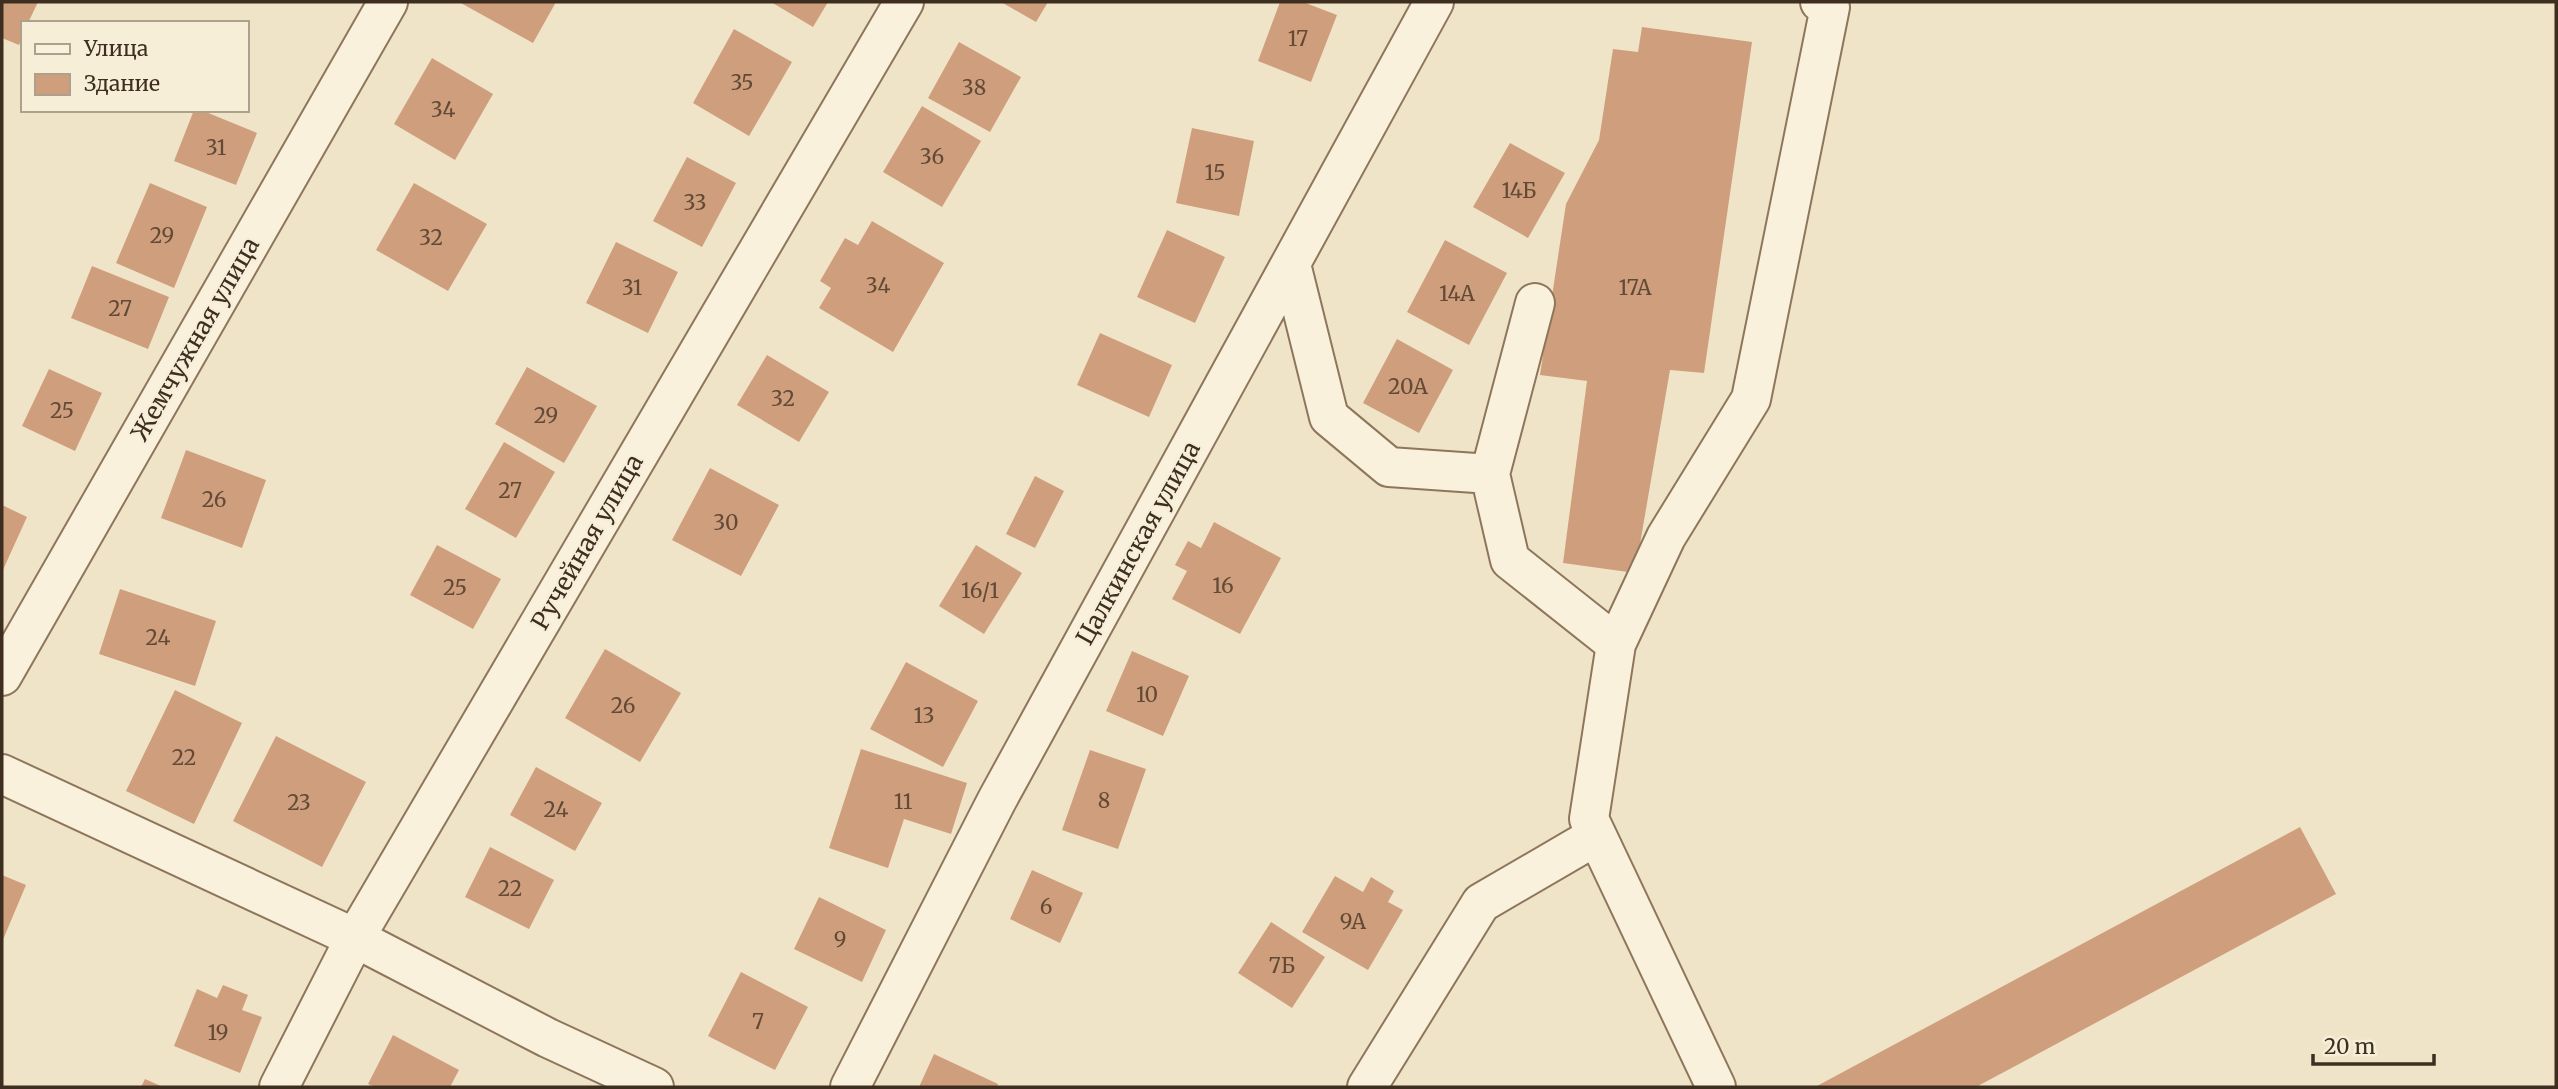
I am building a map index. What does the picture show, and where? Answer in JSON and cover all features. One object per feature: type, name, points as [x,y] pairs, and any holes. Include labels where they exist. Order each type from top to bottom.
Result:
[{"type":"street","name":"Жемчужная улица","points":[[2,676],[388,2]]},
{"type":"street","name":"Ручейная улица","points":[[279,1087],[355,938],[904,2]]},
{"type":"street","name":"Цалкинская улица","points":[[850,1087],[997,800],[1434,2]]},
{"type":"street","points":[[1716,1087],[1589,819],[1616,644],[1666,537],[1751,399],[1829,7],[1820,2]]},
{"type":"street","points":[[1291,264],[1329,417],[1389,467],[1490,474]]},
{"type":"street","points":[[1535,303],[1490,474],[1510,560],[1616,644]]},
{"type":"street","points":[[2,774],[355,938],[548,1038],[654,1087]]},
{"type":"street","points":[[1367,1087],[1481,903],[1596,836]]},
{"type":"building","points":[[2,2],[38,2],[29,21],[21,21],[19,45],[2,38]]},
{"type":"building","points":[[459,2],[556,2],[533,43]]},
{"type":"building","points":[[771,2],[828,2],[813,27]]},
{"type":"building","points":[[1001,2],[1048,2],[1036,22]]},
{"type":"building","points":[[1280,2],[1303,2],[1337,15],[1311,82],[1258,61]]},
{"type":"building","points":[[1642,27],[1752,42],[1704,373],[1670,370],[1635,573],[1563,563],[1587,381],[1540,375],[1566,204],[1599,140],[1613,49],[1638,52]]},
{"type":"building","points":[[734,29],[792,62],[749,136],[693,103]]},
{"type":"building","points":[[959,42],[1021,77],[990,132],[928,98]]},
{"type":"building","points":[[432,58],[493,94],[455,160],[394,124]]},
{"type":"building","points":[[922,106],[981,141],[942,207],[883,172]]},
{"type":"building","points":[[193,112],[206,112],[257,133],[236,185],[174,161]]},
{"type":"building","points":[[1192,128],[1254,141],[1239,216],[1176,203]]},
{"type":"building","points":[[1510,143],[1565,173],[1528,238],[1473,207]]},
{"type":"building","points":[[687,157],[736,183],[702,247],[653,221]]},
{"type":"building","points":[[150,183],[207,207],[174,288],[116,263]]},
{"type":"building","points":[[414,183],[487,224],[448,291],[376,250]]},
{"type":"building","points":[[872,221],[944,263],[893,352],[819,308],[831,288],[820,281],[845,238],[858,245]]},
{"type":"building","points":[[1167,230],[1225,257],[1195,323],[1137,297]]},
{"type":"building","points":[[1445,240],[1507,273],[1469,345],[1407,312]]},
{"type":"building","points":[[616,242],[678,272],[648,333],[586,303]]},
{"type":"building","points":[[92,266],[169,297],[148,349],[71,318]]},
{"type":"building","points":[[1100,333],[1172,365],[1149,417],[1077,385]]},
{"type":"building","points":[[1397,339],[1453,370],[1419,433],[1363,403]]},
{"type":"building","points":[[767,355],[829,392],[799,442],[737,405]]},
{"type":"building","points":[[527,367],[597,406],[564,463],[495,424]]},
{"type":"building","points":[[49,369],[102,393],[75,451],[22,426]]},
{"type":"building","points":[[504,442],[555,472],[516,538],[465,509]]},
{"type":"building","points":[[186,450],[266,480],[242,548],[161,518]]},
{"type":"building","points":[[710,468],[779,505],[741,576],[672,540]]},
{"type":"building","points":[[1035,476],[1064,491],[1035,548],[1006,534]]},
{"type":"building","points":[[2,505],[27,517],[2,572]]},
{"type":"building","points":[[1214,522],[1281,558],[1240,634],[1172,599],[1187,571],[1175,565],[1188,541],[1201,548]]},
{"type":"building","points":[[437,545],[501,579],[473,629],[410,595]]},
{"type":"building","points":[[976,545],[1022,573],[984,634],[939,606]]},
{"type":"building","points":[[120,589],[216,621],[195,686],[99,654]]},
{"type":"building","points":[[605,649],[681,693],[640,762],[565,718]]},
{"type":"building","points":[[1132,651],[1189,676],[1163,736],[1106,711]]},
{"type":"building","points":[[906,662],[978,701],[943,767],[870,729]]},
{"type":"building","points":[[175,690],[242,723],[194,824],[126,791]]},
{"type":"building","points":[[276,736],[366,782],[322,867],[233,821]]},
{"type":"building","points":[[861,749],[967,783],[951,834],[904,819],[888,868],[829,848]]},
{"type":"building","points":[[1090,750],[1146,769],[1118,849],[1062,830]]},
{"type":"building","points":[[536,767],[602,803],[575,851],[510,815]]},
{"type":"building","points":[[2300,827],[2336,894],[1976,1087],[1815,1087]]},
{"type":"building","points":[[490,847],[554,880],[529,929],[465,897]]},
{"type":"building","points":[[1032,870],[1083,893],[1060,943],[1010,919]]},
{"type":"building","points":[[2,875],[26,885],[2,942]]},
{"type":"building","points":[[1335,876],[1363,892],[1371,877],[1394,891],[1388,902],[1403,910],[1368,970],[1302,932]]},
{"type":"building","points":[[819,897],[886,930],[862,982],[794,949]]},
{"type":"building","points":[[1271,922],[1325,957],[1292,1008],[1238,973]]},
{"type":"building","points":[[741,972],[808,1007],[775,1070],[708,1036]]},
{"type":"building","points":[[223,985],[248,995],[242,1010],[262,1017],[240,1073],[174,1046],[197,989],[217,998]]},
{"type":"building","points":[[393,1035],[459,1070],[450,1087],[375,1087],[368,1084]]},
{"type":"building","points":[[934,1054],[998,1084],[997,1087],[919,1087]]},
{"type":"building","points":[[145,1079],[163,1087],[141,1087]]}]
